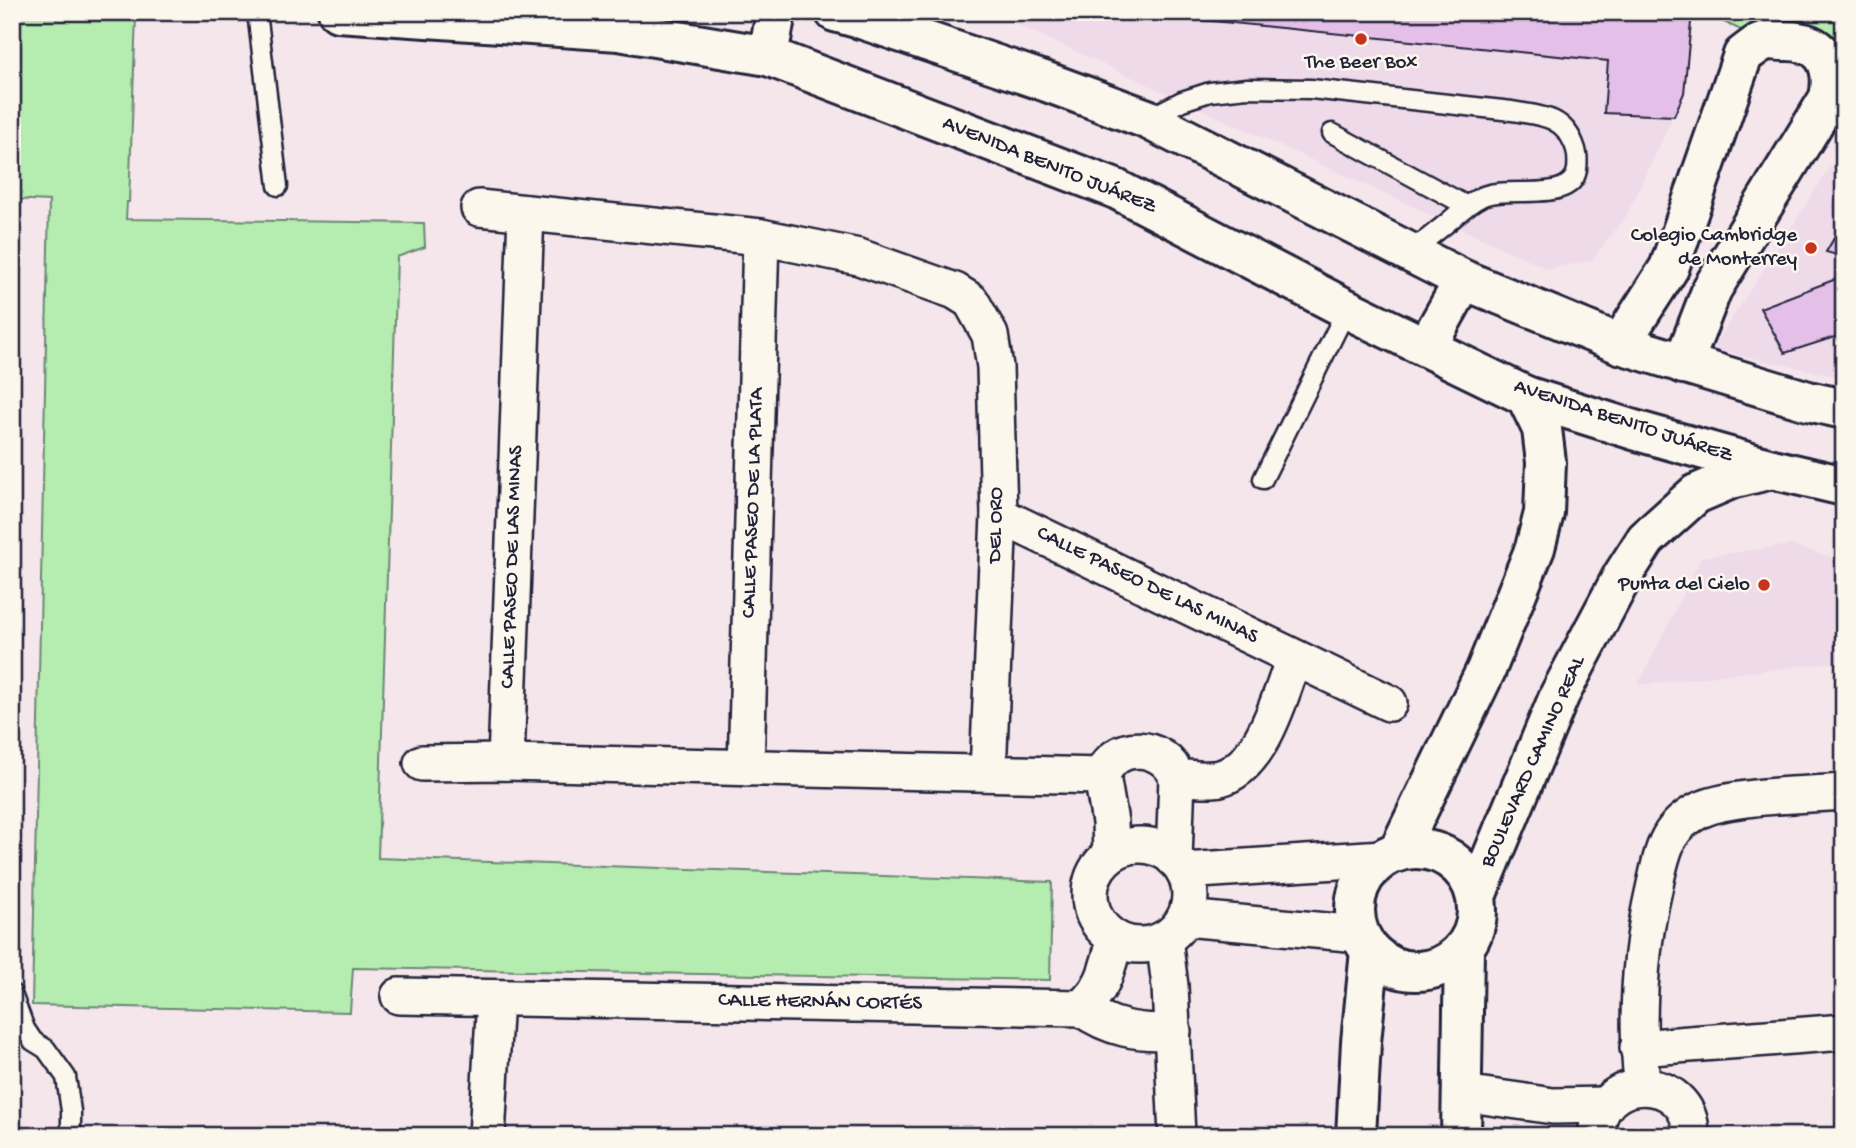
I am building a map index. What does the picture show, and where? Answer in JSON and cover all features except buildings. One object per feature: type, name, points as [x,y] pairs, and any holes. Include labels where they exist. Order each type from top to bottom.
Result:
[{"type":"main road","name":"AVENIDA BENITO JUÁREZ","points":[[338,12],[619,31],[768,56],[1116,189],[1347,309],[1526,396],[1634,430],[1844,486]]},
{"type":"main road","points":[[768,56],[776,12]]},
{"type":"main road","points":[[855,15],[1147,119],[1464,280],[1620,344],[1808,401],[1844,409]]},
{"type":"main road","points":[[1620,344],[1669,268],[1743,55],[1766,27],[1819,49],[1832,80],[1829,98],[1712,289],[1683,364]]},
{"type":"main road","points":[[1427,346],[1464,280]]},
{"type":"main road","points":[[1391,855],[1486,670],[1535,548],[1544,513],[1546,462],[1542,429],[1526,396]]},
{"type":"main road","name":"BOULEVARD CAMINO REAL","points":[[1476,896],[1560,694],[1623,575],[1646,539],[1696,494],[1731,479],[1773,469]]},
{"type":"main road","points":[[1415,849],[1432,850],[1460,867],[1470,880],[1476,896],[1476,924],[1464,948],[1451,961],[1435,969],[1418,972],[1400,970],[1383,963],[1364,943],[1354,918],[1357,892],[1370,870],[1391,855],[1415,849]]},
{"type":"main road","points":[[1356,1136],[1364,943]]},
{"type":"main road","points":[[1461,1136],[1464,948]]},
{"type":"street","points":[[479,208],[761,237]]},
{"type":"street","name":"CALLE PASEO DE LAS MINAS","points":[[506,762],[526,213]]},
{"type":"street","name":"DEL ORO","points":[[761,237],[859,257],[955,291],[971,301],[990,335],[995,367],[999,515],[988,773]]},
{"type":"street","name":"CALLE PASEO DE LA PLATA","points":[[746,768],[761,237]]},
{"type":"street","name":"CALLE PASEO DE LAS MINAS","points":[[999,515],[1389,704]]},
{"type":"street","points":[[1177,777],[1216,779],[1237,769],[1251,755],[1269,724],[1294,658]]},
{"type":"street","points":[[1111,854],[1110,822],[1102,776],[1105,767],[1115,757],[1126,751],[1141,749],[1165,758],[1177,777],[1179,865],[1189,886],[1189,902],[1174,928],[1148,945],[1115,939],[1097,921],[1089,897],[1099,866],[1111,854],[1127,847],[1160,849],[1179,865],[1391,855]]},
{"type":"street","points":[[422,764],[506,762],[1102,776]]},
{"type":"street","points":[[1642,1086],[1638,1048],[1639,985],[1646,923],[1669,837],[1684,818],[1703,808],[1737,801],[1844,792]]},
{"type":"street","points":[[1174,928],[1364,943]]},
{"type":"street","points":[[1174,928],[1173,1031],[1177,1136]]},
{"type":"street","points":[[1081,1008],[1095,996],[1104,981],[1115,939]]},
{"type":"street","name":"CALLE HERNÁN CORTÉS","points":[[399,996],[1081,1008],[1102,1021],[1130,1031],[1173,1031]]},
{"type":"street","points":[[487,1136],[495,998]]},
{"type":"street","points":[[1638,1048],[1844,1032]]},
{"type":"street","points":[[1463,1093],[1553,1106],[1601,1121],[1615,1096],[1642,1086],[1656,1088],[1670,1094],[1681,1104],[1688,1117],[1691,1136]]},
{"type":"lane","points":[[257,12],[278,186]]},
{"type":"lane","points":[[1147,119],[1182,101],[1210,92],[1247,88],[1311,89],[1512,111],[1545,117],[1559,122],[1568,131],[1578,157],[1576,175],[1571,182],[1559,190],[1522,190],[1482,196],[1409,252]]},
{"type":"lane","points":[[1332,133],[1467,206]]},
{"type":"lane","points":[[1263,479],[1347,309]]},
{"type":"lane","points":[[12,994],[25,1030],[33,1041],[46,1049],[66,1077],[71,1111],[71,1136]]},
{"type":"shaded area","points":[[990,12],[1692,12],[1684,93],[1627,215],[1592,260],[1548,269]]},
{"type":"shaded area","name":"Colegio Cambridge de Monterrey","points":[[1844,146],[1844,378],[1712,349]]},
{"type":"shaded area","points":[[1791,545],[1844,561],[1844,661],[1638,685],[1701,557]]},
{"type":"green space","points":[[12,12],[127,12],[136,16],[129,202],[126,219],[424,223],[425,247],[397,257],[378,858],[1052,882],[1050,980],[353,968],[350,1012],[32,1005],[49,201],[12,199]]},
{"type":"green space","points":[[1703,12],[1844,12],[1844,79]]},
{"type":"place","name":"The Beer Box","points":[[1361,39]]},
{"type":"place","name":"Colegio Cambridge de Monterrey","points":[[1811,248]]},
{"type":"place","name":"Punta del Cielo","points":[[1764,585]]}]
